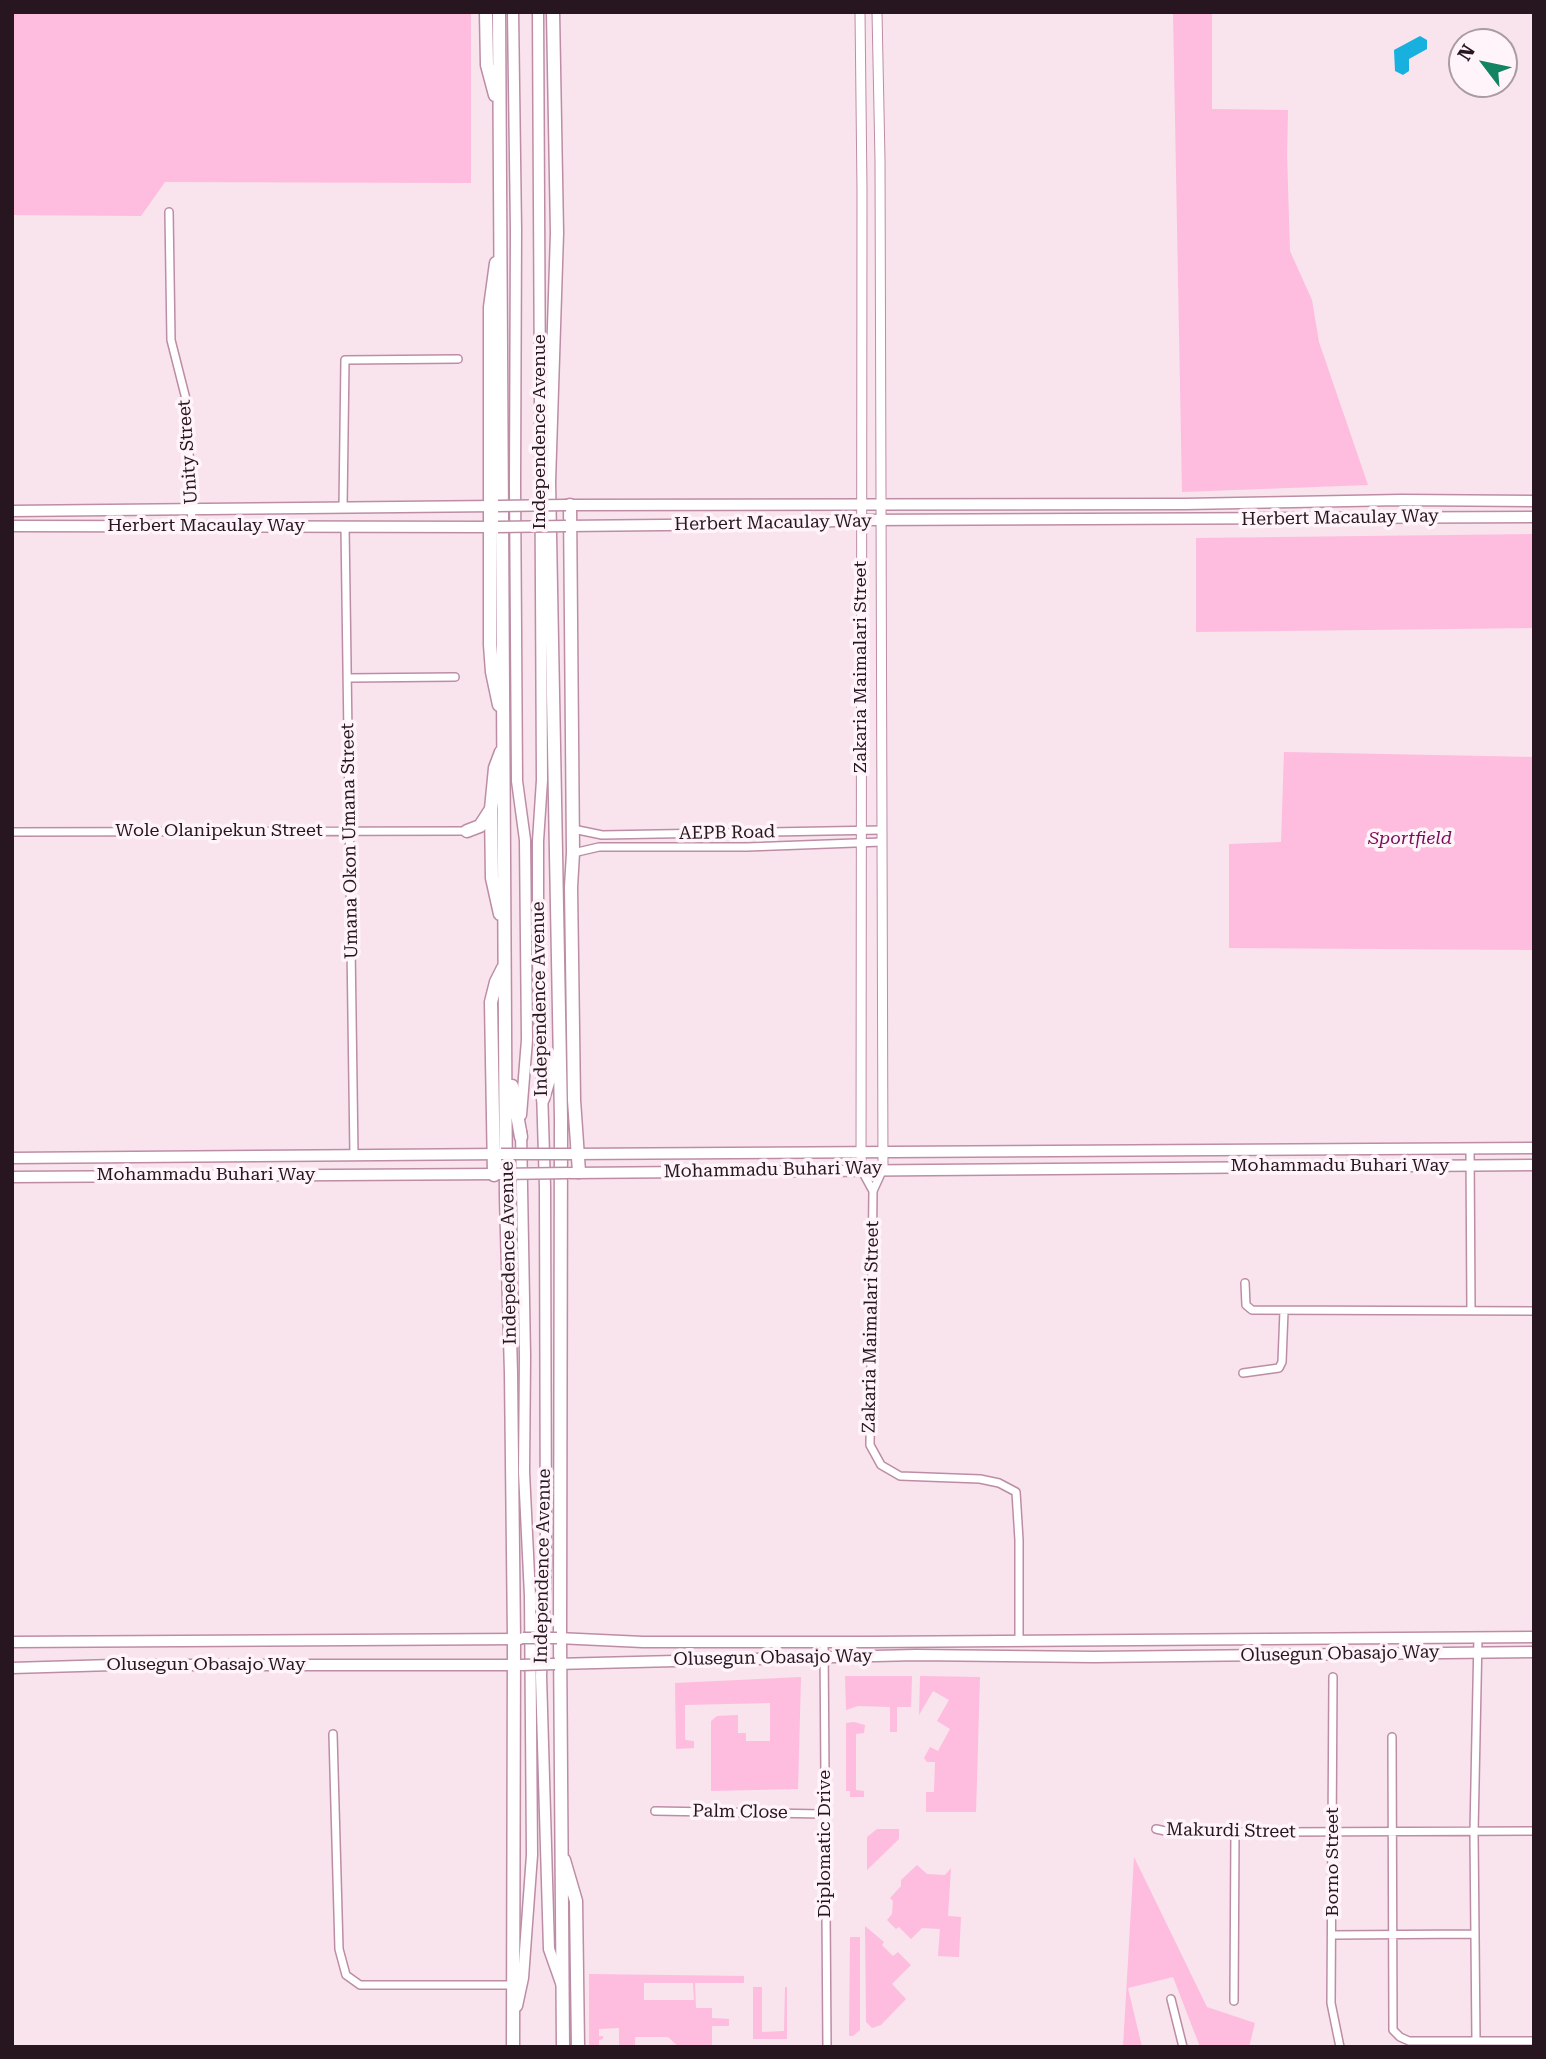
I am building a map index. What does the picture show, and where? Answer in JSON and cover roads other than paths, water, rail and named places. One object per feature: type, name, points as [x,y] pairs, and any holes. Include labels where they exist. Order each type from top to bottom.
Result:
[{"type":"main road","points":[[486,12],[493,65]]},
{"type":"main road","points":[[493,65],[499,12]]},
{"type":"main road","name":"Independence Avenue","points":[[513,12],[517,768],[525,841],[527,1040],[521,1137],[526,1356],[524,1472],[530,1596],[532,1855],[523,1978],[513,2020]]},
{"type":"main road","name":"Independence Avenue","points":[[538,12],[542,780],[538,841],[538,960],[543,1099],[547,1563],[541,1676],[549,1949],[561,1983]]},
{"type":"main road","name":"Independence Avenue","points":[[553,12],[557,233],[549,482],[561,1118],[558,1664],[563,2047]]},
{"type":"main road","name":"Independence Avenue","points":[[493,65],[499,106],[501,225],[506,1133]]},
{"type":"main road","points":[[501,239],[490,307],[495,506],[491,659],[505,724]]},
{"type":"main road","name":"Herbert Macaulay Way","points":[[12,511],[568,505],[1534,501]]},
{"type":"main road","points":[[568,505],[573,829],[573,1173]]},
{"type":"main road","name":"Herbert Macaulay Way","points":[[12,526],[494,527],[861,520],[1534,517]]},
{"type":"main road","points":[[505,742],[495,768],[491,809],[492,878],[505,932]]},
{"type":"main road","points":[[467,831],[482,823],[491,809]]},
{"type":"main road","points":[[467,831],[483,838],[491,851]]},
{"type":"main road","points":[[497,1175],[491,1002],[504,965]]},
{"type":"main road","points":[[543,1099],[559,1045]]},
{"type":"main road","points":[[505,1048],[521,1137]]},
{"type":"main road","name":"Indepedence Avenue","points":[[506,1133],[512,1373]]},
{"type":"main road","name":"Mohammadu Buhari Way","points":[[12,1158],[1534,1147]]},
{"type":"main road","points":[[179,1157],[179,1176]]},
{"type":"main road","name":"Mohammadu Buhari Way","points":[[12,1177],[1534,1165]]},
{"type":"main road","name":"Independence Avenue","points":[[512,1373],[518,1639],[513,2047]]},
{"type":"main road","name":"Olusegun Obasajo Way","points":[[12,1642],[558,1638],[643,1642],[824,1642],[1534,1637]]},
{"type":"main road","points":[[953,1655],[954,1640]]},
{"type":"main road","points":[[643,1642],[643,1662]]},
{"type":"main road","name":"Olusegun Obasajo Way","points":[[12,1668],[113,1665],[518,1665],[953,1655],[1094,1657],[1534,1652]]},
{"type":"main road","points":[[561,1849],[576,1900],[578,2047]]},
{"type":"street","name":"Zakaria Maimalari Street","points":[[860,12],[861,1169],[873,1191]]},
{"type":"street","name":"Zakaria Maimalari Street","points":[[877,12],[880,160],[884,1169],[873,1191],[870,1445],[881,1465],[900,1476],[980,1479],[999,1483],[1016,1492],[1019,1540],[1018,1640]]},
{"type":"street","points":[[862,190],[880,188]]},
{"type":"street","name":"Unity Street","points":[[169,212],[171,340],[187,403],[192,526]]},
{"type":"street","points":[[343,507],[345,360],[458,359]]},
{"type":"street","name":"Umana Okon Umana Street","points":[[345,526],[354,1155]]},
{"type":"street","points":[[348,678],[455,677]]},
{"type":"street","name":"AEPB Road","points":[[573,829],[602,835],[882,830]]},
{"type":"street","name":"Wole Olanipekun Street","points":[[12,832],[467,831]]},
{"type":"street","name":"AEPB Road","points":[[573,853],[599,848],[747,847],[882,842]]},
{"type":"street","points":[[1470,1148],[1471,1311]]},
{"type":"street","points":[[1245,1283],[1248,1308],[1252,1310],[1534,1311]]},
{"type":"street","points":[[1243,1373],[1279,1368],[1282,1362],[1284,1311]]},
{"type":"street","points":[[1475,2041],[1474,1832],[1478,1637]]},
{"type":"street","name":"Diplomatic Drive","points":[[824,1642],[827,2047]]},
{"type":"street","name":"Borno Street","points":[[1333,1677],[1331,2003],[1340,2047]]},
{"type":"street","points":[[333,1734],[339,1949],[346,1975],[360,1985],[512,1985]]},
{"type":"street","points":[[1392,1737],[1393,2030],[1409,2041],[1534,2041]]},
{"type":"street","name":"Palm Close","points":[[655,1811],[824,1814]]},
{"type":"street","name":"Makurdi Street","points":[[1156,1829],[1170,1832],[1534,1831]]},
{"type":"street","points":[[1234,2001],[1235,1831]]},
{"type":"street","points":[[1333,1935],[1475,1934]]},
{"type":"street","points":[[1171,1999],[1183,2047]]},
{"type":"water","points":[[1420,36],[1427,40],[1427,49],[1409,59],[1409,71],[1403,75],[1395,71],[1394,50]]},
{"type":"park label","name":"Sportfield","points":[[1410,839]]}]
